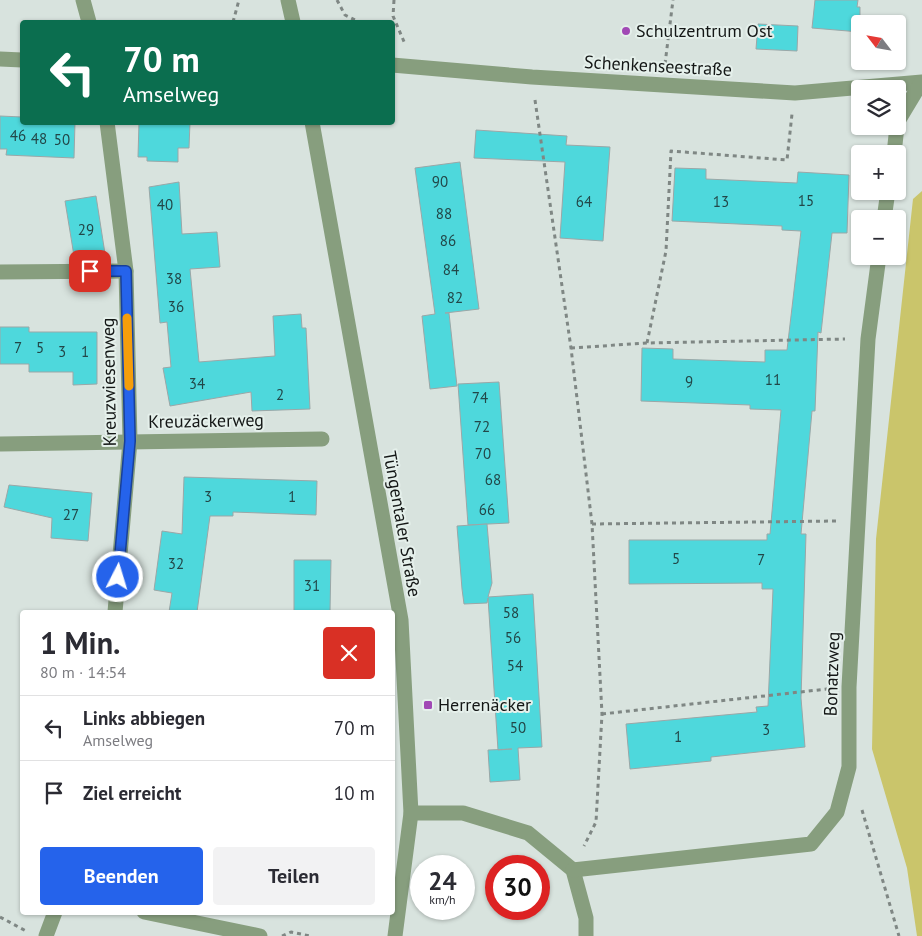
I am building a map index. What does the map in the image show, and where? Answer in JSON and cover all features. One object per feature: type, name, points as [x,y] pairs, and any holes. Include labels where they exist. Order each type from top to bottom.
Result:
[{"type":"street","points":[[84,0],[89,20]]},
{"type":"street","points":[[288,0],[293,20]]},
{"type":"street","points":[[0,59],[20,60]]},
{"type":"street","name":"Schenkenseestraße","points":[[395,65],[415,65],[532,77],[794,93],[922,82]]},
{"type":"street","points":[[906,110],[922,82]]},
{"type":"street","name":"Kreuzwiesenweg","points":[[107,125],[126,271],[130,441],[115,610]]},
{"type":"street","name":"Tüngentaler Straße","points":[[313,125],[401,620],[411,814],[395,936]]},
{"type":"street","name":"Bonatzweg","points":[[573,870],[811,844],[838,812],[849,767],[849,686],[868,338],[878,265]]},
{"type":"street","points":[[0,272],[126,271]]},
{"type":"street","name":"Kreuzäckerweg","points":[[1,444],[322,439]]},
{"type":"street","points":[[411,814],[463,813],[528,833],[573,870],[586,918],[586,936]]},
{"type":"street","points":[[46,936],[55,915]]},
{"type":"street","points":[[158,915],[260,936]]},
{"type":"path","points":[[234,20],[239,0]]},
{"type":"path","points":[[337,0],[345,14],[355,20]]},
{"type":"path","points":[[394,0],[392,16],[394,20]]},
{"type":"path","points":[[663,85],[674,0]]},
{"type":"path","points":[[395,22],[415,65]]},
{"type":"path","points":[[532,77],[571,348],[592,524],[602,714],[596,822],[573,870]]},
{"type":"path","points":[[648,342],[666,251],[671,151],[787,160],[794,93]]},
{"type":"path","points":[[571,348],[648,342],[868,338]]},
{"type":"path","points":[[592,524],[858,520]]},
{"type":"path","points":[[602,714],[849,686]]},
{"type":"path","points":[[860,802],[899,936]]},
{"type":"path","points":[[0,917],[28,932]]},
{"type":"path","points":[[281,936],[291,932],[310,936]]},
{"type":"shaded area","points":[[922,191],[922,936],[917,936],[907,868],[872,749],[876,539],[913,199]]},
{"type":"building","points":[[815,0],[858,0],[857,7],[860,7],[860,15],[851,15],[851,31],[812,28]]},
{"type":"building","points":[[758,24],[798,26],[797,51],[756,49]]},
{"type":"building","points":[[0,116],[20,117],[20,125],[75,125],[74,158],[6,155],[7,149],[0,149]]},
{"type":"building","points":[[139,125],[190,125],[189,148],[178,148],[178,162],[147,161],[147,157],[138,157]]},
{"type":"building","points":[[476,130],[567,136],[566,145],[610,147],[603,241],[560,238],[565,162],[474,158]]},
{"type":"building","points":[[460,162],[479,309],[445,313],[449,313],[457,386],[430,389],[422,316],[435,314],[415,168]]},
{"type":"building","points":[[675,168],[706,169],[706,179],[797,183],[798,172],[849,175],[847,233],[832,233],[821,333],[818,332],[815,411],[812,411],[801,534],[806,534],[801,698],[805,747],[711,757],[711,761],[630,769],[626,724],[757,712],[756,707],[768,706],[773,589],[762,589],[762,583],[629,584],[629,540],[767,540],[767,534],[770,534],[781,410],[750,409],[750,405],[641,401],[642,348],[673,349],[673,359],[765,362],[765,350],[787,350],[801,231],[782,230],[782,226],[672,221]]},
{"type":"building","points":[[179,182],[182,234],[217,232],[220,267],[190,269],[199,362],[275,356],[273,316],[301,314],[302,328],[306,328],[310,409],[252,411],[251,392],[170,406],[163,368],[171,367],[167,322],[160,323],[149,187]]},
{"type":"building","points":[[96,196],[106,260],[75,262],[65,201]]},
{"type":"building","points":[[0,327],[29,327],[29,332],[97,332],[97,384],[73,385],[73,372],[29,372],[29,364],[0,364]]},
{"type":"building","points":[[499,382],[509,523],[468,525],[458,384]]},
{"type":"building","points":[[184,477],[317,481],[316,515],[233,512],[233,516],[210,516],[197,610],[169,610],[172,593],[154,590],[162,531],[182,534]]},
{"type":"building","points":[[9,485],[92,493],[88,541],[51,538],[52,518],[4,507]]},
{"type":"building","points":[[487,524],[492,583],[488,597],[533,594],[542,747],[518,748],[520,780],[490,782],[488,750],[498,750],[488,598],[487,603],[464,604],[462,589],[457,526]]},
{"type":"building","points":[[294,560],[331,560],[330,610],[294,610]]},
{"type":"slow traffic","points":[[127,318],[129,386]]},
{"type":"place","name":"Schulzentrum Ost","points":[[626,31]]},
{"type":"place","name":"Herrenäcker","points":[[428,705]]},
{"type":"route","points":[[90,271],[126,271],[130,441],[118,577]]}]
